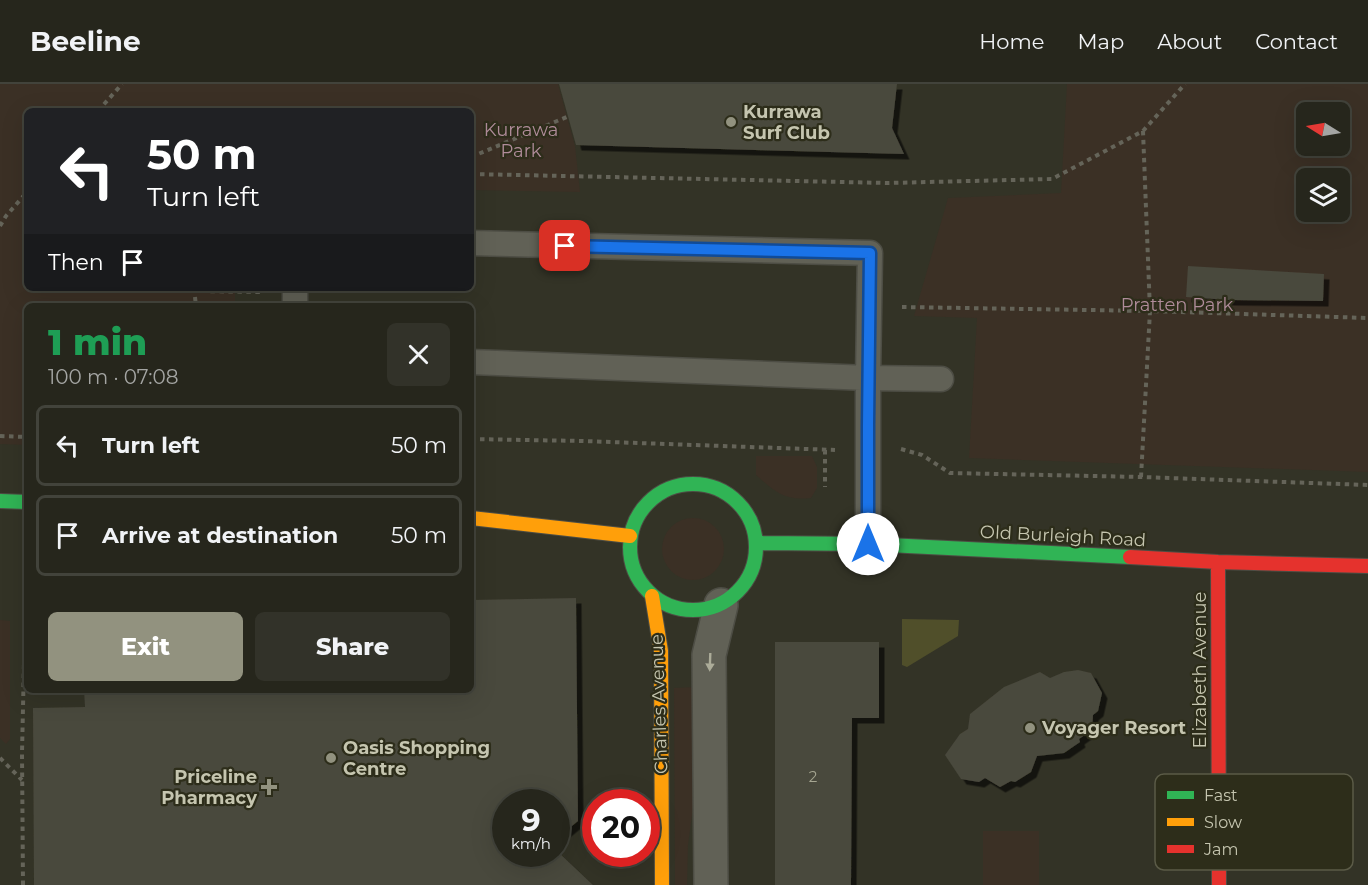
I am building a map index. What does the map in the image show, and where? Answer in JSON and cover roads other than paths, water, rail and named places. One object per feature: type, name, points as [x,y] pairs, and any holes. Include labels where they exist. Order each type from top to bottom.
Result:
[{"type":"street","points":[[696,484],[718,489],[738,502],[751,520],[756,543],[755,561],[748,579],[736,594],[721,605],[704,610],[685,611],[667,606],[652,596],[637,579],[630,558],[630,536],[639,515],[654,497],[674,487],[696,484]]},
{"type":"street","points":[[0,501],[24,502]]},
{"type":"street","points":[[474,518],[630,536]]},
{"type":"street","name":"Old Burleigh Road","points":[[756,543],[868,544],[1218,562],[1368,566]]},
{"type":"street","name":"Elizabeth Avenue","points":[[1218,562],[1219,774]]},
{"type":"street","name":"Charles Avenue","points":[[652,596],[661,651],[662,885]]},
{"type":"street","points":[[711,885],[709,655],[721,605]]},
{"type":"street","points":[[697,885],[710,829]]},
{"type":"street","name":"Elizabeth Avenue","points":[[1219,870],[1219,885]]},
{"type":"lane","points":[[474,243],[870,253],[868,544]]},
{"type":"lane","points":[[474,362],[941,379]]},
{"type":"place","name":"Kurrawa Surf Club","points":[[731,122]]},
{"type":"place","name":"Voyager Resort","points":[[1030,728]]},
{"type":"place","name":"Oasis Shopping Centre","points":[[331,758]]},
{"type":"place","name":"Priceline Pharmacy","points":[[269,787]]},
{"type":"park label","name":"Kurrawa Park","points":[[521,140]]},
{"type":"park label","name":"Pratten Park","points":[[1177,305]]}]
